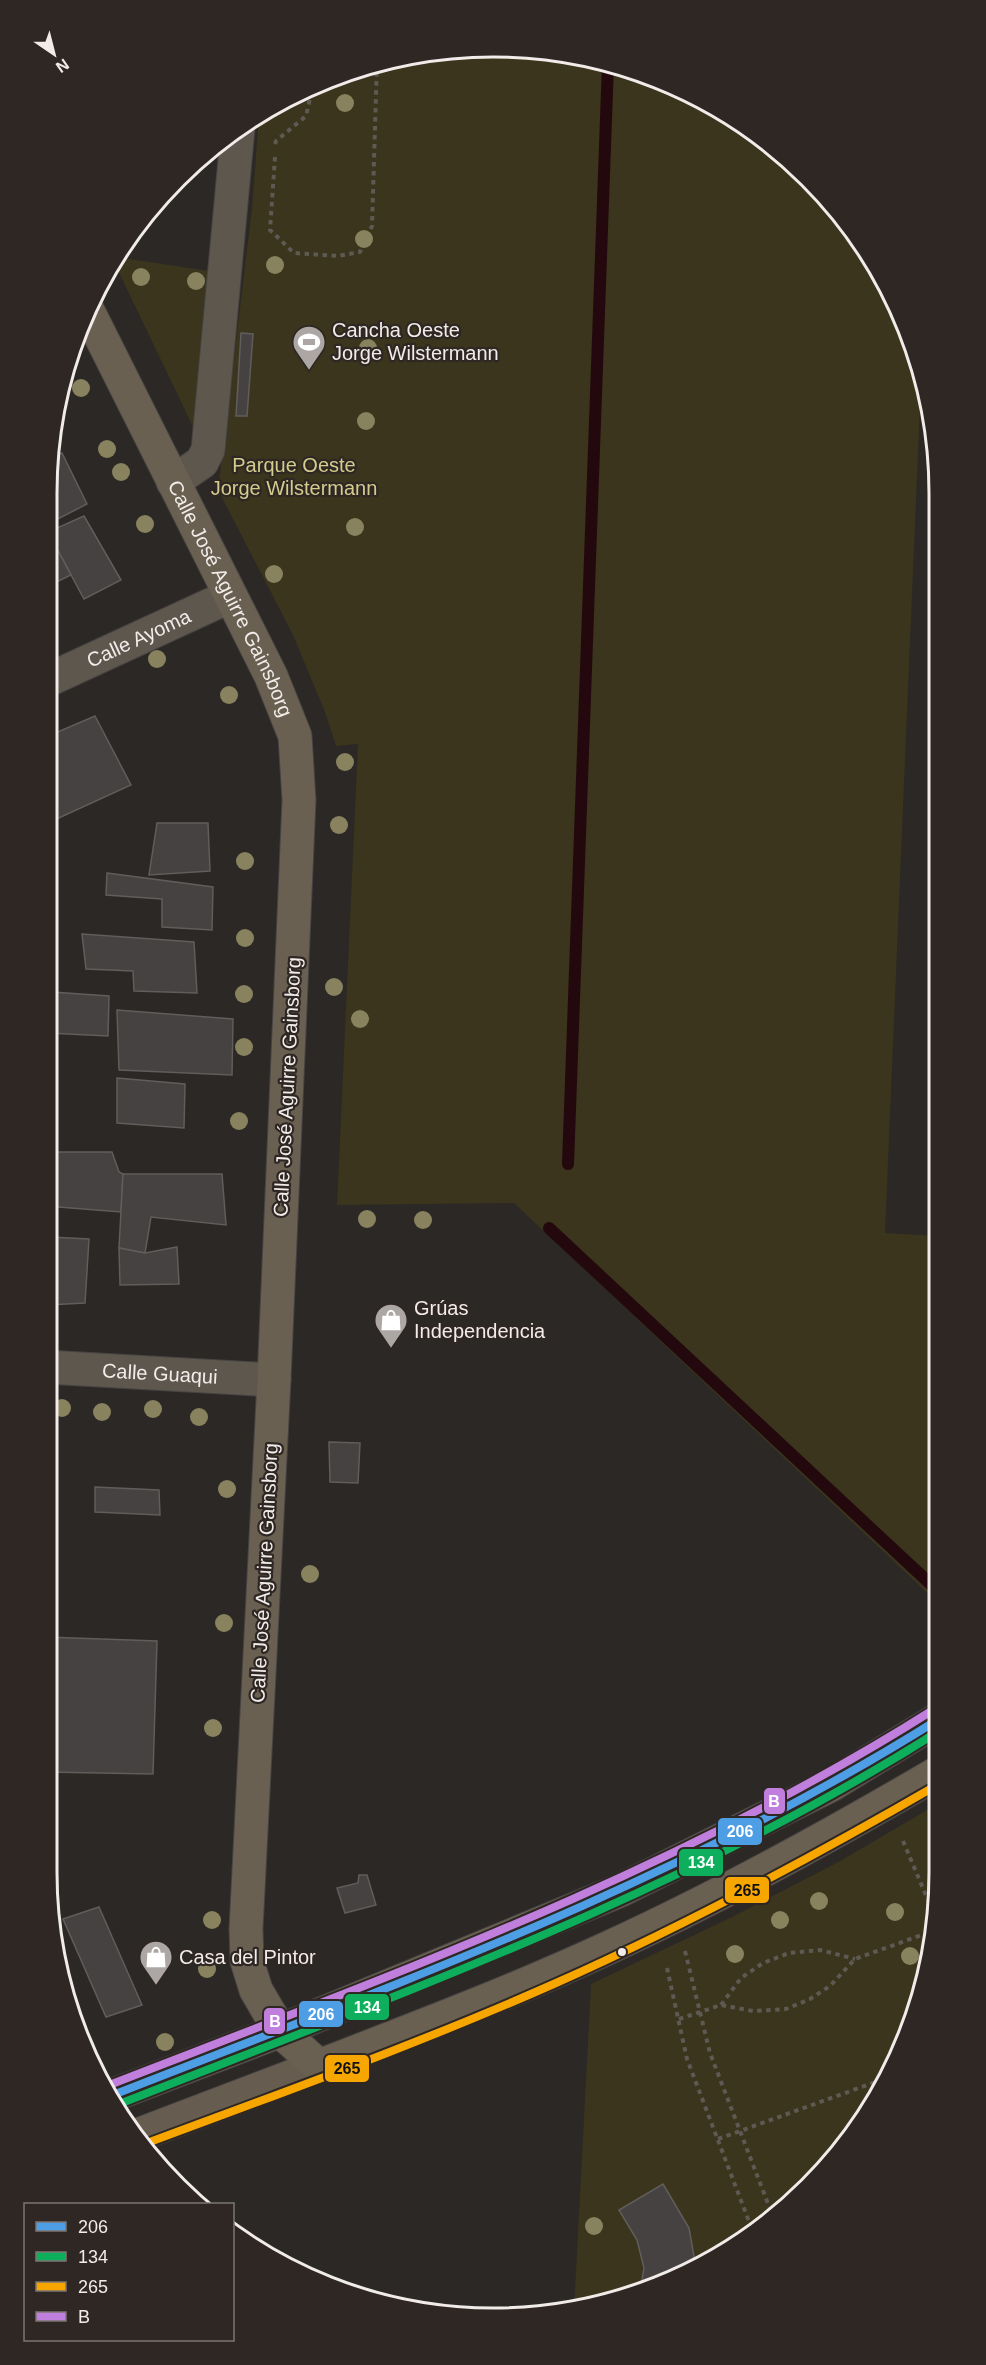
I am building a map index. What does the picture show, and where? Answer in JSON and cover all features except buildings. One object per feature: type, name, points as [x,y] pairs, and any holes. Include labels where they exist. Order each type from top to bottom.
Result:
[{"type":"highway","points":[[93,320],[173,483]]},
{"type":"highway","name":"Calle José Aguirre Gainsborg","points":[[173,483],[271,676],[295,736],[299,800],[274,1380],[246,1929],[247,1961],[255,1990],[280,2031],[320,2066]]},
{"type":"highway","points":[[280,2031],[621,1890],[831,1785],[929,1725]]},
{"type":"highway","points":[[320,2066],[498,1995],[610,1947],[747,1880],[848,1826],[929,1778]]},
{"type":"main road","points":[[117,2093],[280,2031]]},
{"type":"main road","points":[[144,2133],[320,2066]]},
{"type":"street","name":"Calle José Aguirre Gainsborg","points":[[173,483],[202,462],[208,450],[237,140]]},
{"type":"street","name":"Calle Ayoma","points":[[57,676],[230,596]]},
{"type":"street","name":"Calle Guaqui","points":[[57,1368],[274,1380]]},
{"type":"path","points":[[310,97],[306,116],[276,141],[270,230],[294,253],[338,256],[360,252],[372,226],[377,73]]},
{"type":"path","points":[[903,1840],[928,1900]]},
{"type":"path","points":[[679,2019],[721,2005],[753,2011],[786,2009],[810,1999],[830,1986],[855,1959],[924,1934]]},
{"type":"path","points":[[721,2005],[741,1978],[763,1963],[789,1953],[820,1950],[855,1959]]},
{"type":"path","points":[[686,1958],[710,2053],[770,2208]]},
{"type":"path","points":[[667,1968],[687,2059],[750,2224]]},
{"type":"path","points":[[718,2139],[875,2082]]},
{"type":"green space","points":[[464,58],[522,58],[578,65],[660,90],[711,115],[758,147],[780,165],[821,206],[856,251],[884,300],[906,353],[920,404],[885,1233],[929,1235],[929,1595],[514,1203],[337,1205],[358,744],[336,746],[325,712],[293,635],[218,490],[252,208],[258,125],[326,90],[408,65]]},
{"type":"green space","name":"Parque Oeste Jorge Wilstermann","points":[[125,258],[216,272],[196,433],[118,270]]},
{"type":"green space","points":[[929,1809],[928,1901],[921,1957],[896,2039],[871,2090],[856,2114],[821,2159],[780,2200],[735,2235],[711,2250],[660,2275],[633,2285],[574,2301],[591,1984],[730,1918],[842,1860]]},
{"type":"waterway","points":[[568,1164],[608,73]]},
{"type":"waterway","points":[[549,1228],[929,1583]]},
{"type":"transit line","name":"B","points":[[112,2084],[423,1962],[632,1872],[735,1822],[835,1768],[929,1712]]},
{"type":"transit line","name":"206","points":[[117,2093],[427,1972],[637,1881],[740,1831],[841,1777],[929,1725]]},
{"type":"transit line","name":"134","points":[[123,2103],[431,1982],[640,1892],[842,1789],[929,1737]]},
{"type":"transit line","name":"265","points":[[151,2142],[402,2047],[556,1983],[750,1888],[929,1790]]},
{"type":"place","name":"Cancha Oeste Jorge Wilstermann","points":[[309,371]]},
{"type":"place","name":"Grúas Independencia","points":[[391,1349]]},
{"type":"place","name":"Casa del Pintor","points":[[156,1986]]}]
